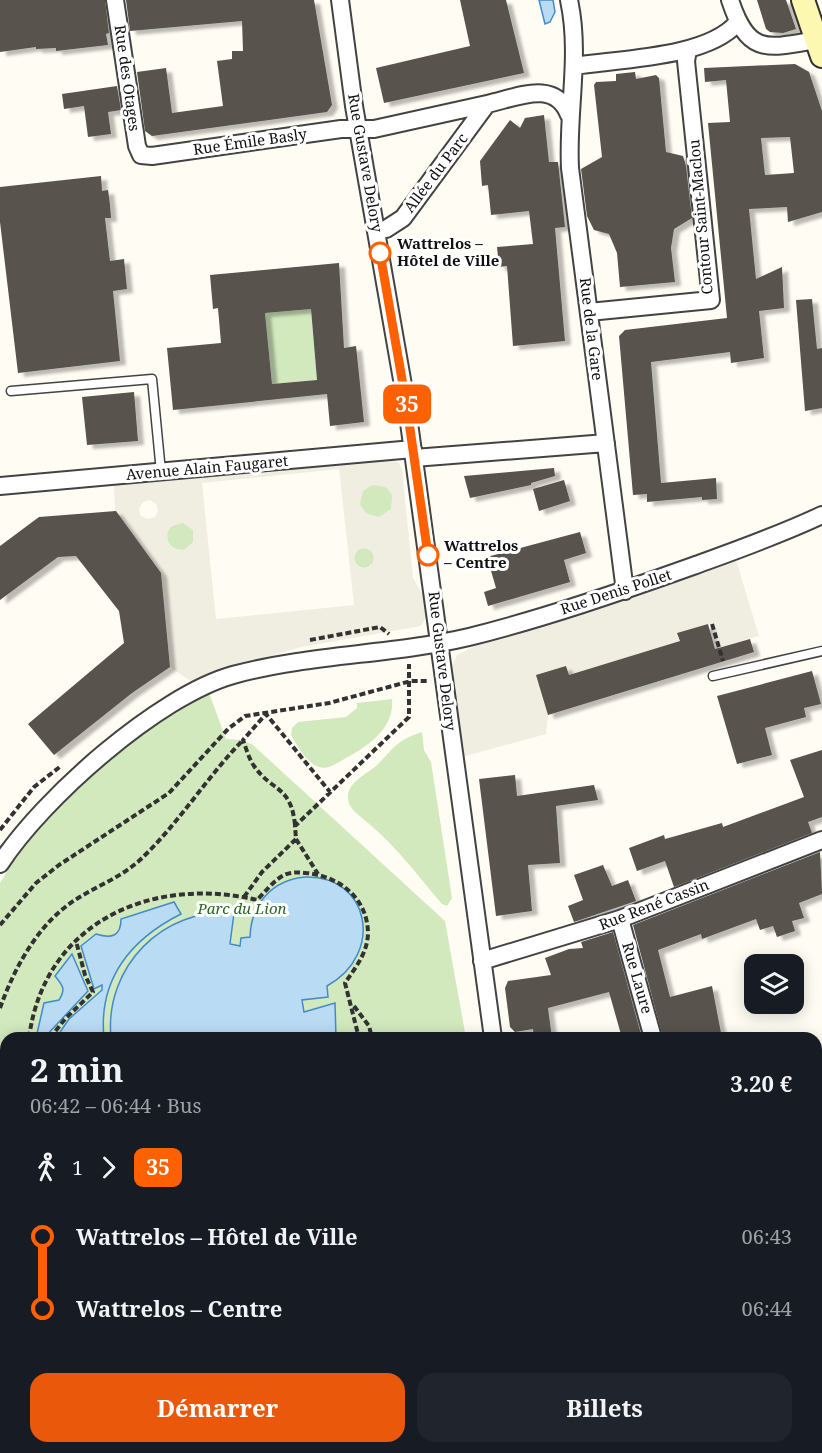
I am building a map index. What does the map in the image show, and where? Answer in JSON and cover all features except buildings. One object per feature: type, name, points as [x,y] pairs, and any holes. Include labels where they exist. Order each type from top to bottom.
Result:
[{"type":"street","name":"Rue des Otages","points":[[115,0],[137,146],[141,155]]},
{"type":"street","name":"Rue Gustave Delory","points":[[340,0],[359,130],[413,454],[492,1032]]},
{"type":"street","name":"Rue de la Gare","points":[[569,0],[574,25],[574,66],[569,115],[570,168],[625,591]]},
{"type":"street","points":[[730,0],[737,23],[748,38],[764,45],[819,48],[803,0]]},
{"type":"street","points":[[574,66],[688,50],[724,36],[737,23]]},
{"type":"street","name":"Contour Saint-Maclou","points":[[589,312],[711,300],[686,62],[688,50]]},
{"type":"street","name":"Allée du Parc","points":[[359,130],[543,92],[559,98],[569,115]]},
{"type":"street","name":"Allée du Parc","points":[[376,231],[386,229],[403,218],[487,104]]},
{"type":"street","name":"Rue Émile Basly","points":[[141,155],[152,156],[341,129],[359,130]]},
{"type":"street","name":"Avenue Alain Faugaret","points":[[0,486],[413,454],[606,443]]},
{"type":"street","name":"Rue Denis Pollet","points":[[0,864],[28,825],[67,787],[139,727],[202,686],[233,675],[300,662],[440,643],[625,591],[789,531],[822,515]]},
{"type":"street","name":"Rue Denis Pollet","points":[[789,531],[822,523]]},
{"type":"street","name":"Rue René Cassin","points":[[482,961],[620,919],[822,840]]},
{"type":"street","name":"Rue Laure","points":[[620,919],[651,1032]]},
{"type":"lane","points":[[11,391],[152,379],[161,473]]},
{"type":"lane","points":[[712,676],[822,651]]},
{"type":"path","points":[[712,624],[727,673]]},
{"type":"path","points":[[295,825],[409,717],[411,681],[409,661]]},
{"type":"path","points":[[0,925],[36,883],[59,865],[169,793],[245,716],[329,703],[411,681]]},
{"type":"path","points":[[0,1008],[11,979],[46,926],[64,908],[139,861],[159,841],[202,786],[266,714]]},
{"type":"path","points":[[266,714],[330,792]]},
{"type":"path","points":[[243,740],[252,764],[261,775],[284,791],[294,810],[296,839],[318,874]]},
{"type":"path","points":[[244,897],[262,872],[296,839]]},
{"type":"path","points":[[31,1032],[41,993],[51,973],[76,941],[103,919],[155,897],[192,892],[257,900],[283,876],[295,872],[318,874],[348,888],[362,907],[368,933],[363,956],[345,983],[358,1032]]},
{"type":"path","points":[[55,1032],[93,992],[84,975],[76,941]]},
{"type":"path","points":[[352,1003],[369,1026],[370,1032]]},
{"type":"green space","points":[[311,309],[317,380],[272,384],[265,313]]},
{"type":"green space","points":[[376,484],[388,489],[393,501],[388,513],[376,518],[364,513],[359,501],[364,489]]},
{"type":"green space","points":[[181,522],[191,526],[195,536],[191,546],[181,550],[171,546],[167,536],[171,526]]},
{"type":"green space","points":[[364,548],[371,551],[374,558],[371,565],[364,568],[357,565],[354,558],[357,551]]},
{"type":"green space","name":"Parc du Lion","points":[[209,693],[226,739],[243,740],[253,745],[445,921],[465,1032],[0,1032],[0,883],[29,836],[118,749]]},
{"type":"green space","points":[[392,699],[389,720],[377,737],[360,750],[331,766],[322,768],[310,762],[291,735],[292,728],[298,722],[346,717],[357,708],[357,703]]},
{"type":"green space","points":[[422,732],[424,750],[431,762],[452,898],[447,906],[442,904],[388,841],[354,811],[348,801],[349,791],[355,782],[402,741]]},
{"type":"shaded area","points":[[389,459],[399,463],[402,469],[413,578],[425,599],[427,615],[421,626],[301,647],[229,669],[195,684],[170,667],[161,573],[115,511],[114,485]],"holes":[[[339,469],[354,605],[216,619],[202,483]],[[372,485],[386,487],[392,495],[391,509],[379,517],[366,513],[360,504],[363,491]],[[150,500],[156,504],[158,511],[155,517],[148,519],[141,516],[139,509],[143,502]],[[183,523],[193,530],[193,542],[184,550],[174,549],[168,542],[167,533],[172,526]],[[367,548],[373,553],[374,560],[370,567],[362,568],[355,564],[354,556],[359,549]]]},
{"type":"shaded area","points":[[736,560],[759,636],[721,647],[712,624],[708,624],[677,633],[680,641],[569,675],[566,666],[548,715],[546,734],[462,757],[451,669],[457,655],[483,642],[630,598]]},
{"type":"water","points":[[539,0],[553,0],[555,12],[550,22],[545,24]]},
{"type":"water","points":[[305,877],[327,880],[344,889],[356,902],[362,919],[363,937],[357,955],[345,972],[327,986],[328,997],[302,1000],[304,1012],[335,1003],[336,1032],[111,1032],[111,1012],[117,988],[128,966],[143,947],[162,931],[184,920],[208,914],[234,913],[230,944],[240,946],[241,938],[250,937],[254,914],[265,896],[273,889],[293,879]]},
{"type":"water","points":[[174,902],[181,914],[147,936],[122,963],[106,997],[104,1032],[60,1032],[69,1019],[102,990],[102,985],[94,989],[81,946],[96,934],[111,936],[117,933],[121,919]]},
{"type":"water","points":[[72,954],[88,991],[50,1032],[37,1032],[44,1003],[59,1000],[63,990],[55,976]]},
{"type":"bus line","name":"35","points":[[380,253],[407,408],[428,555]]},
{"type":"place","name":"Wattrelos – Hôtel de Ville","points":[[380,253]]},
{"type":"place","name":"Wattrelos – Centre","points":[[428,555]]}]
